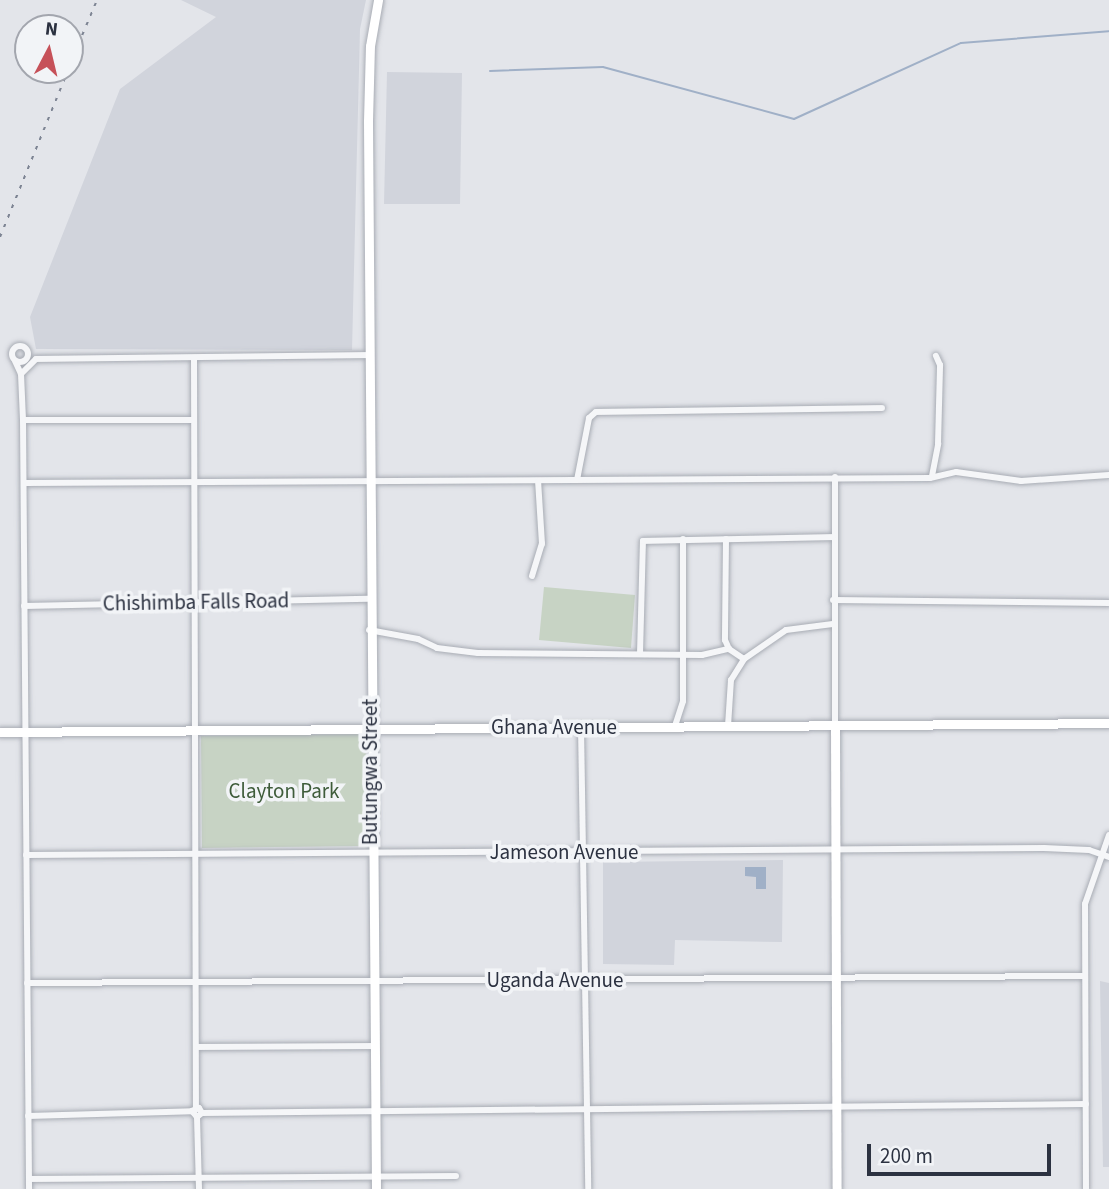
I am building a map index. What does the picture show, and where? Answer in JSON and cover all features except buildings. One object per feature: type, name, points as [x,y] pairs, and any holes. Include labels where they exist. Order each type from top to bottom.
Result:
[{"type":"main road","name":"Butungwa Street","points":[[376,1189],[368,598],[368,121],[370,46],[378,0]]},
{"type":"main road","name":"Ghana Avenue","points":[[0,732],[1109,723]]},
{"type":"main road","points":[[835,725],[837,1189]]},
{"type":"street","points":[[23,370],[15,361],[15,347],[23,346],[31,356]]},
{"type":"street","points":[[15,361],[31,356],[194,358],[369,355]]},
{"type":"street","points":[[29,1189],[23,370],[31,356]]},
{"type":"street","points":[[930,478],[936,470],[938,443],[940,363],[936,356]]},
{"type":"street","points":[[194,358],[196,1047],[199,1189]]},
{"type":"street","points":[[577,480],[589,418],[596,412],[882,408]]},
{"type":"street","points":[[23,420],[194,419]]},
{"type":"street","points":[[24,483],[930,478],[956,472],[1021,481],[1109,475]]},
{"type":"street","points":[[835,477],[835,725]]},
{"type":"street","points":[[532,576],[541,544],[538,481]]},
{"type":"street","points":[[640,654],[641,544],[683,539],[833,537]]},
{"type":"street","points":[[675,726],[683,701],[683,539]]},
{"type":"street","points":[[726,539],[729,649]]},
{"type":"street","name":"Chishimba Falls Road","points":[[24,606],[368,598]]},
{"type":"street","points":[[833,600],[1109,603]]},
{"type":"street","points":[[728,726],[731,680],[744,659],[786,630],[833,624]]},
{"type":"street","points":[[369,630],[418,639],[437,648],[478,653],[718,654],[729,649]]},
{"type":"street","points":[[729,649],[744,659]]},
{"type":"street","points":[[581,726],[588,1189]]},
{"type":"street","points":[[1086,1189],[1085,904],[1109,835]]},
{"type":"street","name":"Jameson Avenue","points":[[26,855],[1044,848],[1102,853]]},
{"type":"street","points":[[1102,853],[1109,857]]},
{"type":"street","name":"Uganda Avenue","points":[[27,983],[1084,976]]},
{"type":"street","points":[[196,1047],[375,1045]]},
{"type":"street","points":[[28,1116],[1086,1104]]},
{"type":"street","points":[[29,1180],[456,1177]]},
{"type":"shaded area","points":[[181,0],[366,0],[360,29],[352,350],[36,349],[30,317],[120,89],[216,17]]},
{"type":"shaded area","points":[[387,72],[462,73],[460,204],[384,204]]},
{"type":"shaded area","points":[[783,860],[782,942],[675,940],[674,965],[603,964],[603,862]]},
{"type":"shaded area","points":[[1100,981],[1109,983],[1109,1167],[1103,1167]]},
{"type":"green space","points":[[544,587],[635,595],[631,648],[539,640]]},
{"type":"green space","name":"Clayton Park","points":[[366,734],[367,846],[202,848],[201,736]]},
{"type":"water","points":[[745,867],[766,867],[766,889],[756,889],[756,877],[745,876]]},
{"type":"waterway","points":[[490,71],[603,67],[794,119],[961,43],[1109,31]]},
{"type":"railway","points":[[84,31],[97,0]]},
{"type":"railway","points":[[0,237],[62,84]]}]
